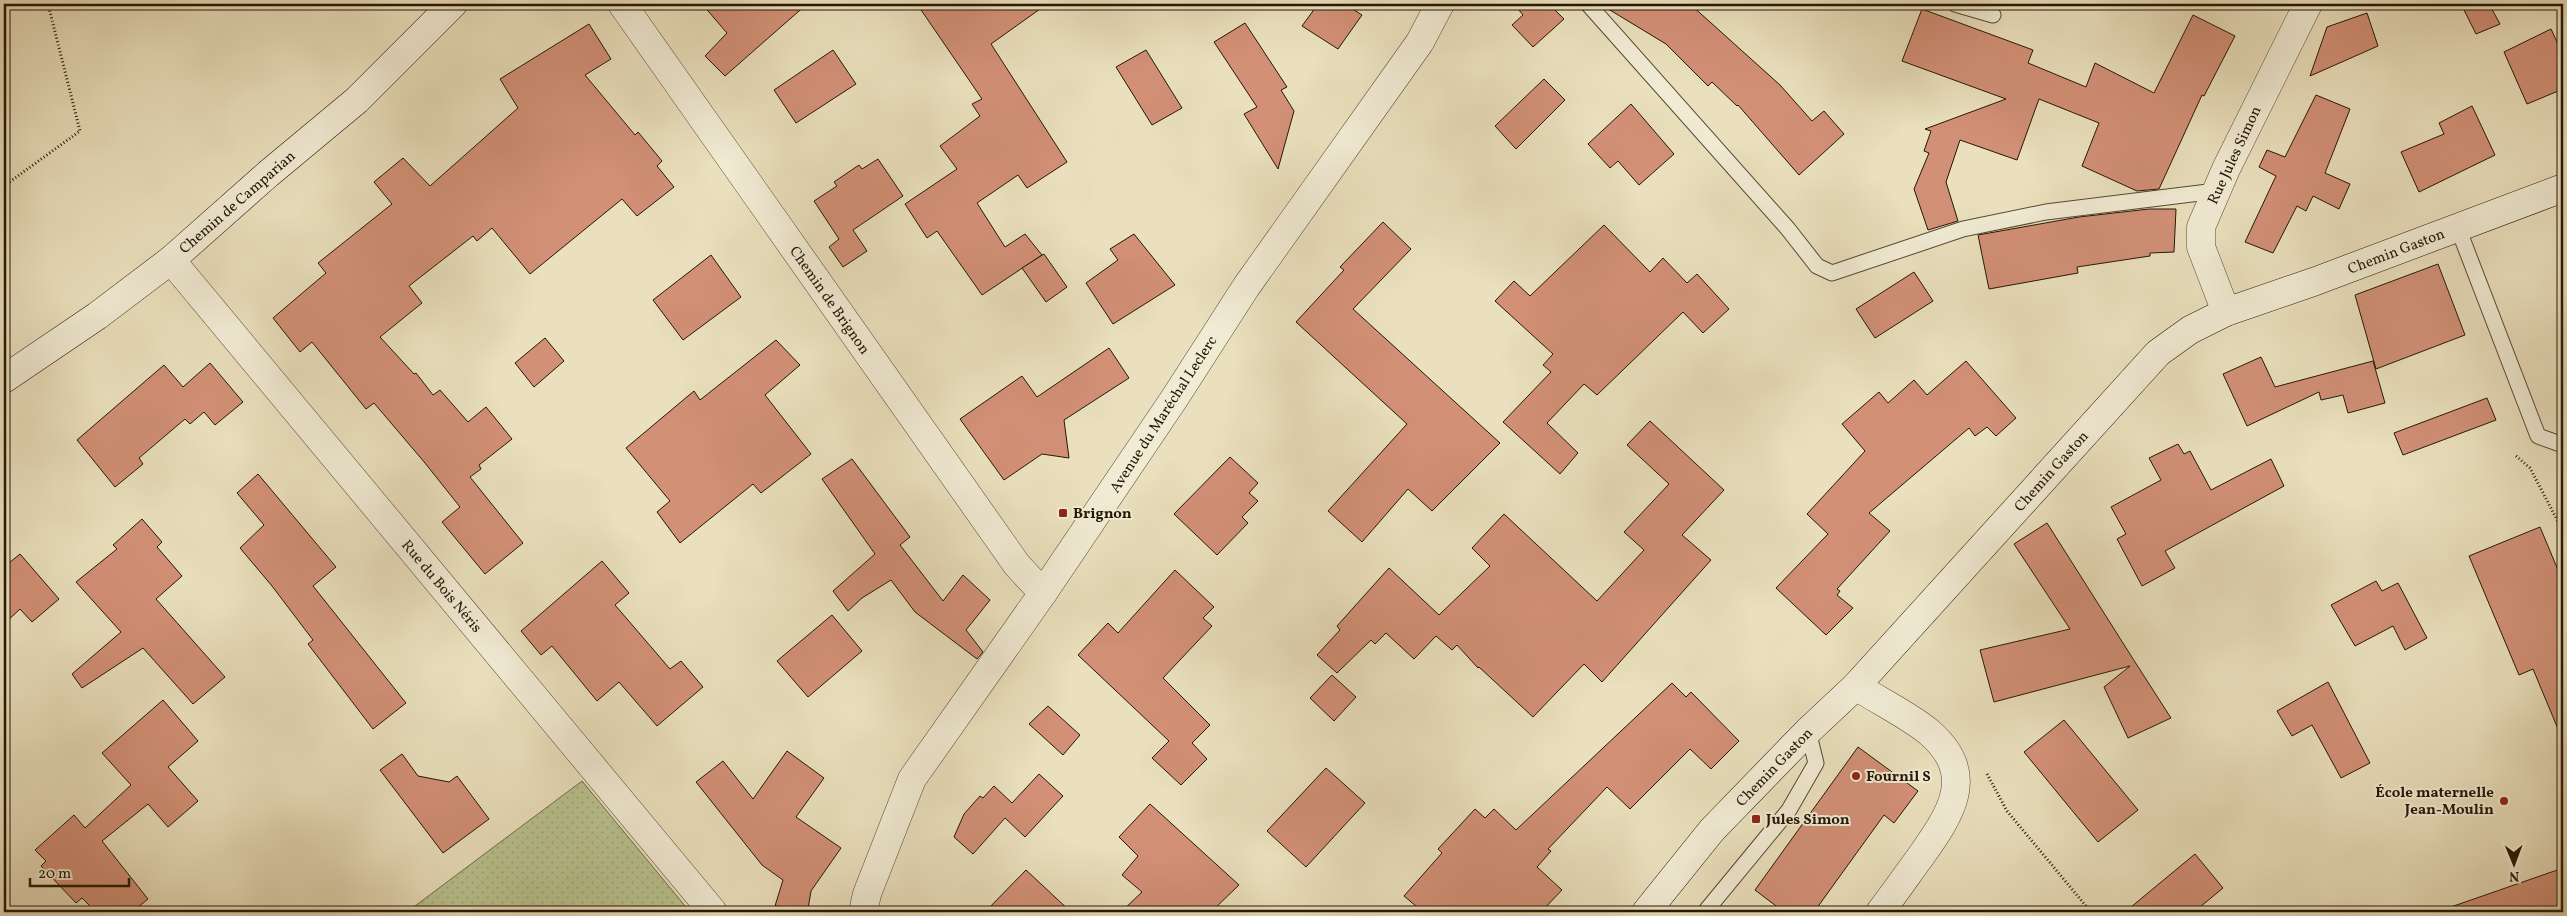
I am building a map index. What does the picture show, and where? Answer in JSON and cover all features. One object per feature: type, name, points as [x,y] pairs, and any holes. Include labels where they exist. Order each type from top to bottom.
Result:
[{"type":"street","name":"Chemin de Camparian","points":[[4,379],[97,316],[171,260],[268,174],[357,100],[453,4]]},
{"type":"street","name":"Chemin de Brignon","points":[[622,4],[1017,565],[1043,593]]},
{"type":"street","name":"Avenue du Maréchal Leclerc","points":[[863,912],[867,894],[912,779],[1043,593],[1174,399],[1246,286],[1420,42],[1440,4]]},
{"type":"street","name":"Rue Jules Simon","points":[[2226,312],[2201,247],[2201,227],[2216,191],[2308,4]]},
{"type":"street","name":"Chemin Gaston","points":[[1646,912],[1712,830],[1808,731],[1856,686],[2158,353],[2190,330],[2226,312],[2563,188]]},
{"type":"street","name":"Rue du Bois Néris","points":[[171,260],[713,912]]},
{"type":"street","points":[[1856,686],[1930,732],[1948,752],[1956,770],[1956,796],[1945,822],[1880,912]]},
{"type":"lane","points":[[1588,4],[1788,229],[1817,266],[1832,273],[1963,229],[2046,212],[2216,191]]},
{"type":"lane","points":[[1955,4],[1993,15]]},
{"type":"lane","points":[[2458,228],[2538,436],[2563,445]]},
{"type":"lane","points":[[1705,912],[1789,810],[1816,763],[1808,731]]},
{"type":"path","points":[[4,186],[80,132],[48,4]]},
{"type":"path","points":[[2516,456],[2530,468],[2563,531]]},
{"type":"green space","points":[[582,781],[690,912],[407,912]]},
{"type":"building","points":[[702,4],[807,4],[725,76],[705,56],[727,33]]},
{"type":"building","points":[[917,4],[1047,4],[991,44],[1067,162],[1027,188],[1018,175],[977,203],[1005,247],[1025,234],[1042,255],[982,295],[937,231],[927,238],[905,204],[957,169],[940,146],[980,116],[972,104],[982,99]]},
{"type":"building","points":[[1318,4],[1345,4],[1362,15],[1338,49],[1302,26]]},
{"type":"building","points":[[1514,4],[1549,4],[1564,19],[1533,47],[1512,25],[1523,15]]},
{"type":"building","points":[[1600,4],[1690,4],[1780,85],[1812,121],[1824,111],[1844,134],[1799,175],[1738,105],[1712,82],[1708,86],[1666,44]]},
{"type":"building","points":[[2461,4],[2489,4],[2500,24],[2476,34]]},
{"type":"building","points":[[1922,9],[2033,50],[2028,63],[2086,87],[2095,63],[2154,93],[2193,15],[2235,36],[2204,96],[2202,95],[2159,189],[2137,191],[2082,166],[2099,123],[2039,99],[2017,160],[1960,140],[1946,182],[1958,221],[1928,230],[1914,189],[1929,153],[1924,151],[1931,131],[1925,129],[2006,99],[1902,61]]},
{"type":"building","points":[[2367,13],[2378,46],[2310,76],[2327,27]]},
{"type":"building","points":[[1245,23],[1287,87],[1281,90],[1294,111],[1278,169],[1244,114],[1257,107],[1214,42]]},
{"type":"building","points":[[589,24],[611,59],[585,75],[635,135],[638,132],[662,161],[657,166],[674,187],[637,216],[622,199],[530,274],[492,228],[477,241],[473,236],[409,286],[422,303],[380,337],[414,374],[416,373],[433,395],[440,390],[468,422],[486,407],[512,439],[479,465],[481,469],[470,477],[523,543],[485,574],[442,522],[460,507],[425,463],[374,403],[366,409],[312,342],[300,352],[273,318],[326,273],[318,263],[392,204],[374,182],[403,158],[430,186],[518,108],[500,79]]},
{"type":"building","points":[[2551,29],[2563,55],[2563,89],[2527,104],[2504,52]]},
{"type":"building","points":[[833,50],[856,84],[796,123],[774,90]]},
{"type":"building","points":[[1146,50],[1182,108],[1152,125],[1116,67]]},
{"type":"building","points":[[1544,79],[1565,100],[1516,149],[1495,126]]},
{"type":"building","points":[[2316,95],[2350,109],[2325,173],[2350,184],[2339,209],[2313,196],[2306,211],[2297,206],[2273,253],[2245,242],[2276,176],[2259,167],[2267,150],[2285,157]]},
{"type":"building","points":[[1631,104],[1674,154],[1639,185],[1618,161],[1610,168],[1588,144]]},
{"type":"building","points":[[2472,106],[2495,155],[2419,192],[2401,152],[2444,134],[2439,123]]},
{"type":"building","points":[[878,159],[903,196],[853,230],[867,251],[843,267],[829,247],[839,239],[814,201],[837,186],[834,182],[859,165],[862,169]]},
{"type":"building","points":[[2149,209],[2176,209],[2174,252],[2150,253],[2150,256],[2077,267],[2078,273],[1989,289],[1978,235],[2079,217]]},
{"type":"building","points":[[1383,222],[1411,249],[1353,309],[1500,443],[1432,511],[1408,489],[1362,542],[1328,511],[1407,424],[1296,322],[1344,270],[1340,267]]},
{"type":"building","points":[[1604,225],[1650,272],[1663,258],[1687,283],[1697,274],[1729,309],[1703,333],[1683,312],[1597,395],[1584,384],[1547,423],[1578,453],[1560,474],[1503,422],[1551,372],[1543,365],[1553,354],[1495,301],[1514,281],[1530,296]]},
{"type":"building","points":[[1134,234],[1175,285],[1113,324],[1086,283],[1118,260],[1110,249]]},
{"type":"building","points":[[1044,254],[1067,287],[1046,302],[1022,268]]},
{"type":"building","points":[[711,255],[741,297],[683,340],[653,300]]},
{"type":"building","points":[[2438,264],[2465,335],[2376,369],[2355,295]]},
{"type":"building","points":[[1914,272],[1933,301],[1875,338],[1856,309]]},
{"type":"building","points":[[545,338],[564,361],[534,387],[515,363]]},
{"type":"building","points":[[776,340],[800,365],[765,395],[811,454],[761,493],[753,484],[680,543],[657,512],[670,501],[626,448],[694,391],[700,400]]},
{"type":"building","points":[[1109,348],[1129,378],[1064,420],[1069,458],[1042,454],[1004,480],[960,419],[1022,376],[1037,397]]},
{"type":"building","points":[[2261,357],[2275,387],[2373,361],[2385,403],[2348,413],[2343,395],[2321,400],[2319,392],[2247,426],[2223,374]]},
{"type":"building","points":[[1966,361],[2016,418],[1996,436],[1987,427],[1975,436],[1969,428],[1869,513],[1890,531],[1837,589],[1840,591],[1837,595],[1853,608],[1826,635],[1776,588],[1828,534],[1807,514],[1865,451],[1842,424],[1879,392],[1888,403],[1914,380],[1927,395]]},
{"type":"building","points":[[210,363],[243,402],[215,425],[204,412],[190,424],[185,419],[139,458],[143,464],[115,487],[77,440],[164,365],[183,387]]},
{"type":"building","points":[[2487,398],[2496,420],[2403,455],[2394,433]]},
{"type":"building","points":[[1650,421],[1724,490],[1682,535],[1711,560],[1602,682],[1584,664],[1533,717],[1478,668],[1457,645],[1452,650],[1436,636],[1414,659],[1386,633],[1375,644],[1371,640],[1337,673],[1317,655],[1340,630],[1337,626],[1389,568],[1439,615],[1490,566],[1472,548],[1504,514],[1597,601],[1644,550],[1624,532],[1669,484],[1627,445]]},
{"type":"building","points":[[2178,444],[2184,454],[2190,451],[2211,490],[2271,459],[2284,486],[2165,551],[2175,568],[2142,586],[2117,539],[2126,534],[2111,507],[2161,480],[2149,458]]},
{"type":"building","points":[[1230,457],[1258,483],[1249,493],[1258,501],[1242,517],[1248,523],[1217,555],[1174,514]]},
{"type":"building","points":[[852,459],[910,537],[900,545],[943,601],[963,575],[990,600],[966,630],[983,652],[977,659],[915,612],[891,580],[862,598],[848,611],[833,591],[875,554],[822,479]]},
{"type":"building","points":[[258,474],[336,567],[313,586],[406,703],[373,729],[308,644],[313,640],[240,548],[264,525],[237,493]]},
{"type":"building","points":[[142,519],[162,542],[157,547],[182,576],[156,599],[225,677],[193,704],[143,648],[82,688],[72,674],[121,632],[76,582],[117,549],[113,545]]},
{"type":"building","points":[[2047,523],[2171,718],[2128,738],[2104,687],[2130,666],[1994,702],[1980,650],[2070,629],[2014,544]]},
{"type":"building","points":[[2540,527],[2563,582],[2563,741],[2533,669],[2519,675],[2469,556]]},
{"type":"building","points":[[20,554],[59,599],[32,622],[20,609],[4,624],[4,567]]},
{"type":"building","points":[[602,561],[629,593],[615,605],[670,669],[681,661],[703,687],[657,726],[619,682],[597,701],[552,646],[541,655],[521,631]]},
{"type":"building","points":[[1175,570],[1214,607],[1203,618],[1212,626],[1163,678],[1210,725],[1192,743],[1207,759],[1181,785],[1152,758],[1169,741],[1078,655],[1108,623],[1118,633]]},
{"type":"building","points":[[2376,581],[2382,591],[2398,583],[2427,638],[2405,650],[2393,626],[2355,646],[2331,605]]},
{"type":"building","points":[[832,615],[862,651],[808,697],[777,661]]},
{"type":"building","points":[[1332,675],[1356,697],[1334,721],[1310,698]]},
{"type":"building","points":[[2328,682],[2370,763],[2341,778],[2312,725],[2292,736],[2277,711]]},
{"type":"building","points":[[1672,683],[1686,697],[1691,692],[1739,741],[1711,769],[1690,749],[1630,809],[1607,787],[1548,849],[1551,851],[1537,867],[1562,890],[1541,912],[1423,912],[1404,896],[1442,853],[1438,849],[1475,809],[1485,818],[1494,809],[1516,830]]},
{"type":"building","points":[[163,700],[198,741],[168,767],[198,801],[168,827],[148,804],[102,841],[148,899],[132,912],[96,912],[82,898],[76,903],[41,866],[46,861],[35,850],[74,815],[85,828],[131,785],[102,753]]},
{"type":"building","points":[[1048,706],[1080,735],[1063,755],[1029,724]]},
{"type":"building","points":[[2064,720],[2138,810],[2098,842],[2024,752]]},
{"type":"building","points":[[1858,747],[1918,791],[1894,823],[1884,815],[1814,912],[1784,912],[1755,890]]},
{"type":"building","points":[[787,751],[824,778],[796,817],[841,848],[811,891],[808,909],[775,906],[783,880],[762,865],[696,782],[723,761],[753,799]]},
{"type":"building","points":[[402,754],[418,776],[449,782],[457,776],[489,819],[443,853],[380,770]]},
{"type":"building","points":[[1326,768],[1365,803],[1306,867],[1267,831]]},
{"type":"building","points":[[1039,774],[1063,796],[1025,837],[1005,818],[973,854],[954,837],[964,814],[980,796],[983,798],[994,786],[1012,803]]},
{"type":"building","points":[[1150,804],[1239,885],[1211,912],[1121,912],[1142,892],[1122,875],[1138,856],[1119,837]]},
{"type":"building","points":[[2195,854],[2223,888],[2194,912],[2125,912]]},
{"type":"building","points":[[2563,868],[2563,912],[2449,912],[2448,908]]},
{"type":"building","points":[[1026,870],[1071,912],[985,912]]},
{"type":"place","name":"Brignon","points":[[1063,513]]},
{"type":"place","name":"Fournil S","points":[[1856,776]]},
{"type":"place","name":"École maternelle Jean-Moulin","points":[[2504,801]]},
{"type":"place","name":"Jules Simon","points":[[1756,819]]}]
